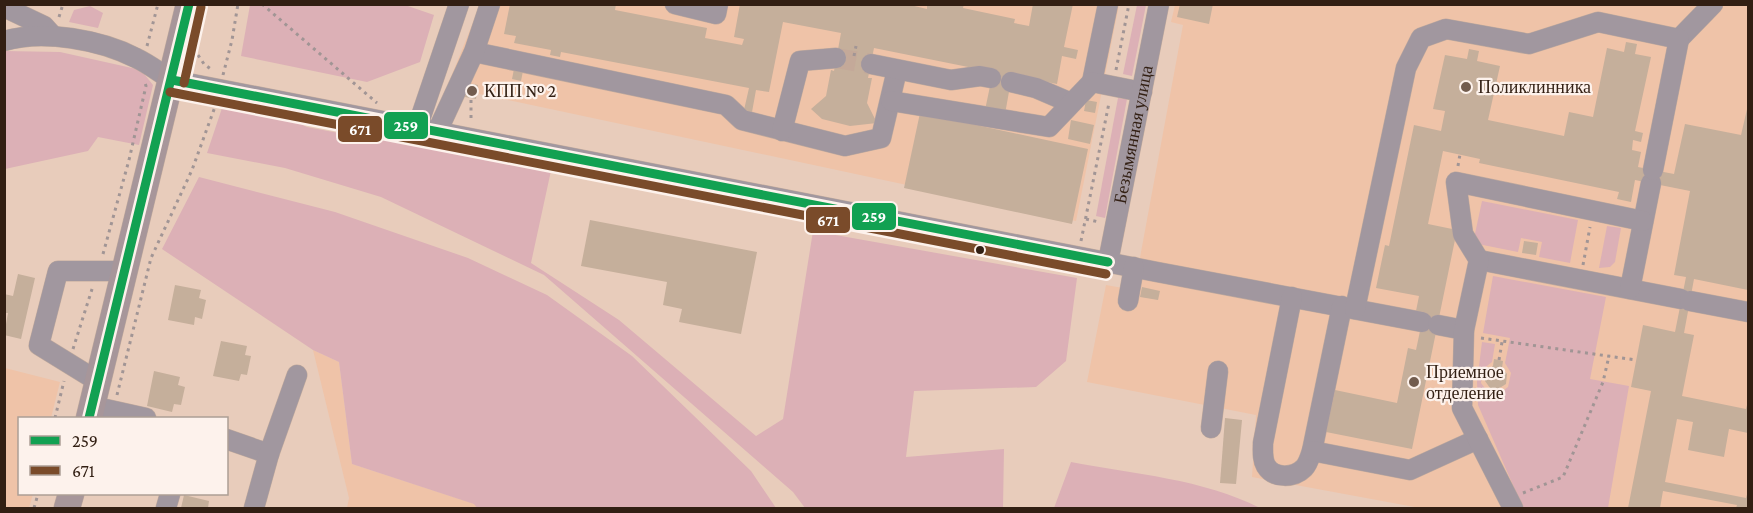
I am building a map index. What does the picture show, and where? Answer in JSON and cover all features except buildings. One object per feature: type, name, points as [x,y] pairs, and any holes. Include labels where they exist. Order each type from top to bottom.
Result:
[{"type":"main road","points":[[98,404],[126,271],[189,4]]},
{"type":"street","points":[[417,128],[459,4]]},
{"type":"street","points":[[440,124],[474,52],[490,4]]},
{"type":"street","points":[[675,4],[716,14],[718,4]]},
{"type":"street","points":[[891,101],[1049,127],[1092,82],[1108,4]]},
{"type":"street","name":"Безымянная улица","points":[[1108,262],[1159,4]]},
{"type":"street","points":[[1630,289],[1679,39],[1713,4]]},
{"type":"street","points":[[4,7],[44,26],[53,36]]},
{"type":"street","points":[[1292,297],[1263,443],[1263,458],[1267,468],[1278,475],[1294,475],[1305,467],[1312,451],[1406,68],[1421,38],[1446,29],[1529,44],[1598,22],[1679,39]]},
{"type":"street","points":[[4,41],[53,36],[109,47],[136,57],[172,80],[417,128],[440,124],[1108,262],[1349,307],[1464,332]]},
{"type":"street","points":[[474,52],[726,105],[742,120],[845,146],[881,138],[897,70]]},
{"type":"street","points":[[782,131],[800,61],[853,61],[951,80],[980,76],[991,78]]},
{"type":"street","points":[[1011,82],[1036,88],[1071,103]]},
{"type":"street","points":[[1092,82],[1142,92]]},
{"type":"street","points":[[1511,503],[1462,408],[1464,332],[1479,260],[1463,234],[1456,182],[1643,221]]},
{"type":"street","points":[[1479,260],[1749,312]]},
{"type":"street","points":[[1128,301],[1134,267]]},
{"type":"street","points":[[126,271],[58,271],[39,345],[69,363],[98,404],[143,417]]},
{"type":"street","points":[[1211,428],[1218,371]]},
{"type":"street","points":[[254,508],[269,454],[297,375]]},
{"type":"street","points":[[1312,451],[1410,470],[1478,439]]},
{"type":"street","points":[[228,440],[269,454]]},
{"type":"path","points":[[146,50],[158,4]]},
{"type":"path","points":[[222,80],[238,4]]},
{"type":"path","points":[[262,4],[379,104],[368,102]]},
{"type":"path","points":[[1081,243],[1129,4]]},
{"type":"path","points":[[155,11],[164,14]]},
{"type":"path","points":[[196,46],[198,56],[204,64],[212,70],[223,73]]},
{"type":"path","points":[[853,61],[856,46]]},
{"type":"path","points":[[56,417],[69,363],[129,160],[146,86],[143,78]]},
{"type":"path","points":[[440,124],[469,130],[471,98]]},
{"type":"path","points":[[98,404],[152,258],[192,170],[218,99]]},
{"type":"path","points":[[1580,279],[1593,211]]},
{"type":"path","points":[[1464,332],[1502,342],[1636,360]]},
{"type":"path","points":[[1499,360],[1502,342]]},
{"type":"path","points":[[1511,503],[1563,477],[1603,382],[1609,356]]},
{"type":"shaded area","points":[[250,5],[405,5],[434,15],[420,62],[367,82],[241,56]]},
{"type":"shaded area","points":[[480,5],[1119,5],[1076,221],[447,87]]},
{"type":"shaded area","points":[[1137,5],[1146,5],[1132,76],[1123,74]]},
{"type":"shaded area","points":[[1175,5],[1748,5],[1748,508],[1420,508],[1252,477],[1256,415],[1087,382],[1106,285],[1134,290],[1183,25],[1171,22]]},
{"type":"shaded area","points":[[90,6],[103,13],[98,28],[69,22],[74,10]]},
{"type":"shaded area","points":[[5,51],[60,52],[141,70],[153,85],[139,145],[98,137],[88,151],[5,169]]},
{"type":"shaded area","points":[[1118,98],[1127,99],[1105,218],[1096,216]]},
{"type":"shaded area","points":[[224,102],[277,113],[307,127],[344,134],[388,134],[552,166],[531,263],[619,320],[756,436],[783,419],[813,231],[1077,278],[1066,361],[1036,387],[914,391],[906,457],[1004,449],[1003,508],[805,508],[793,492],[544,275],[381,197],[285,168],[207,153]]},
{"type":"shaded area","points":[[199,177],[335,212],[468,258],[547,295],[632,356],[751,471],[776,508],[477,508],[474,504],[352,464],[339,362],[313,350],[162,249]]},
{"type":"shaded area","points":[[1482,201],[1578,220],[1570,263],[1539,257],[1542,242],[1521,238],[1518,252],[1473,243]]},
{"type":"shaded area","points":[[1607,226],[1621,228],[1615,262],[1610,267],[1599,268]]},
{"type":"shaded area","points":[[1493,276],[1606,297],[1590,379],[1629,386],[1608,508],[1523,508],[1478,405],[1477,382],[1482,342],[1495,344],[1492,362],[1483,369],[1481,383],[1487,391],[1500,393],[1508,387],[1511,373],[1505,363],[1510,338],[1483,333]]},
{"type":"shaded area","points":[[313,350],[339,362],[352,464],[475,504],[477,508],[347,508],[349,498]]},
{"type":"shaded area","points":[[5,368],[60,382],[51,417],[18,417],[18,495],[33,495],[29,508],[5,508]]},
{"type":"shaded area","points":[[1071,462],[1192,484],[1238,498],[1260,508],[1054,508]]},
{"type":"tunnel","points":[[836,58],[871,64]]},
{"type":"transit line","name":"259","points":[[89,417],[189,4]]},
{"type":"transit line","name":"671","points":[[184,83],[201,7]]},
{"type":"transit line","name":"259","points":[[172,80],[1108,262]]},
{"type":"transit line","name":"671","points":[[170,92],[1106,274]]},
{"type":"place","name":"Поликлинника","points":[[1466,87]]},
{"type":"place","name":"КПП № 2","points":[[472,91]]},
{"type":"place","name":"Приемное отделение","points":[[1414,382]]}]
